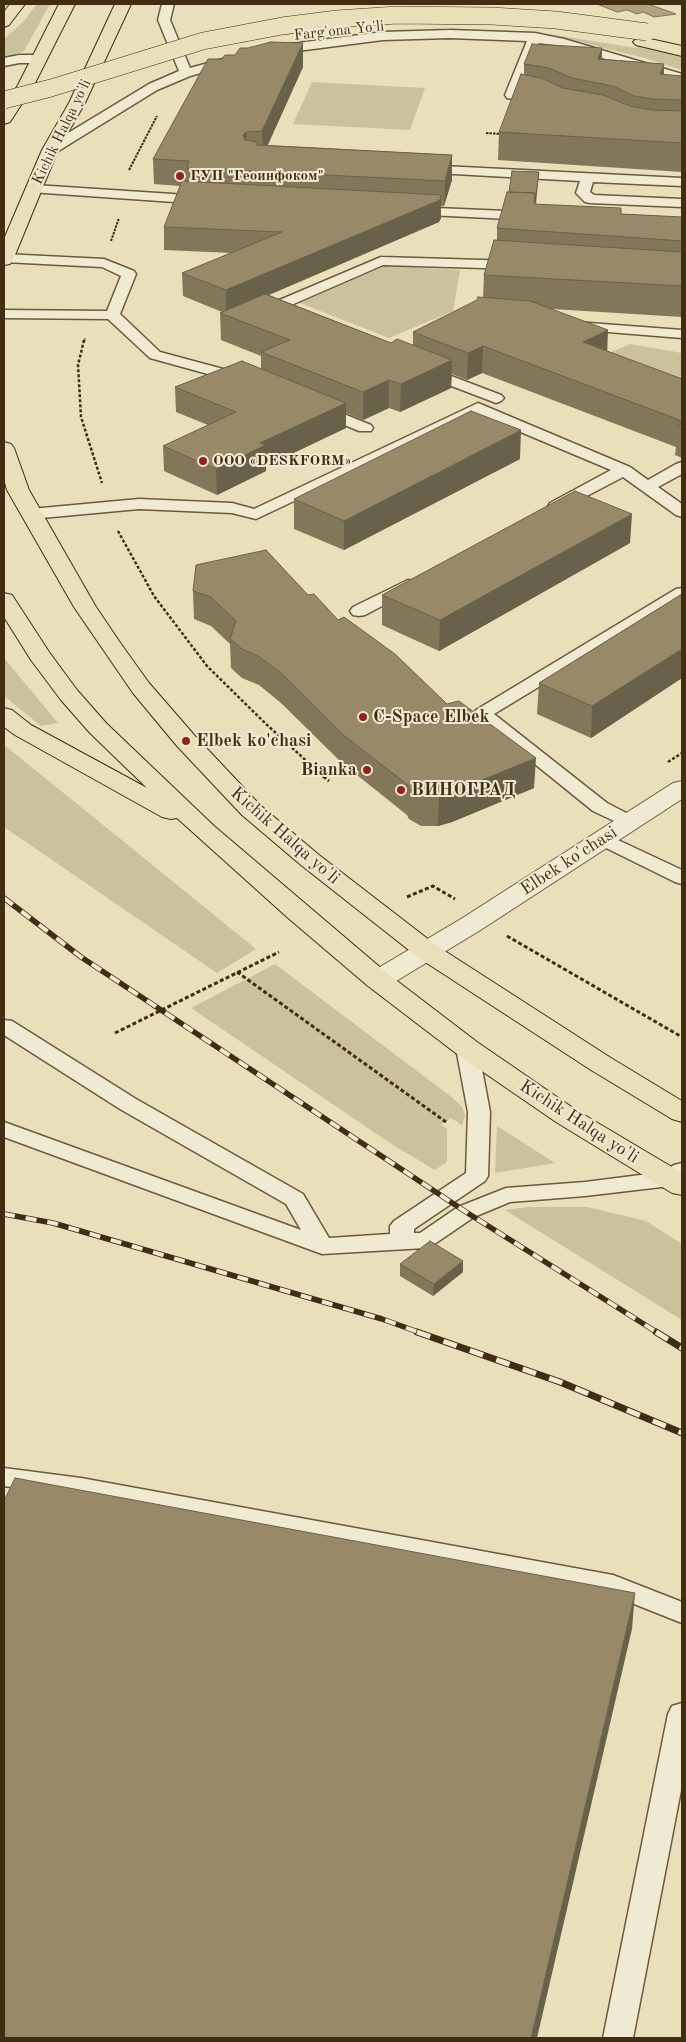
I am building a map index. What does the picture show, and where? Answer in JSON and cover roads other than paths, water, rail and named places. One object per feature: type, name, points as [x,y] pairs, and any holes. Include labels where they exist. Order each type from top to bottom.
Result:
[{"type":"main road","points":[[4,22],[17,4]]},
{"type":"main road","points":[[4,119],[6,103],[40,59],[67,4]]},
{"type":"main road","name":"Kichik Halqa yo'li","points":[[4,259],[50,150],[77,103],[122,4]]},
{"type":"main road","name":"Farg'ona Yo'li","points":[[6,103],[44,104],[222,49],[322,31],[404,25],[492,26],[682,39]]},
{"type":"main road","name":"Farg'ona Yo'li","points":[[644,37],[682,52]]},
{"type":"main road","name":"Kichik Halqa yo'li","points":[[4,448],[18,490],[85,607],[141,688],[186,741],[251,810],[310,860],[428,952],[601,1064],[682,1113]]},
{"type":"main road","name":"Kichik Halqa yo'li","points":[[4,600],[39,655],[68,695],[98,728],[205,831],[378,980],[467,1048],[566,1116],[678,1179]]},
{"type":"main road","points":[[4,715],[23,730],[205,831]]},
{"type":"street","name":"Elbek ko'chasi","points":[[378,980],[428,952],[682,788]]},
{"type":"lane","points":[[167,4],[164,20],[186,73]]},
{"type":"lane","points":[[261,53],[383,36],[450,34],[535,37],[577,46],[682,78]]},
{"type":"lane","points":[[535,37],[511,95],[544,101],[553,105]]},
{"type":"lane","points":[[4,62],[19,59],[40,59]]},
{"type":"lane","points":[[50,150],[140,94],[186,73],[239,59]]},
{"type":"lane","points":[[411,169],[682,182]]},
{"type":"lane","points":[[587,178],[583,193],[590,199],[682,203]]},
{"type":"lane","points":[[35,189],[215,200]]},
{"type":"lane","points":[[404,210],[543,217]]},
{"type":"lane","points":[[4,259],[104,263],[129,274],[112,315]]},
{"type":"lane","points":[[286,316],[268,310],[381,261],[484,263],[534,267]]},
{"type":"lane","points":[[4,314],[112,315],[155,355],[238,377],[256,384]]},
{"type":"lane","points":[[566,325],[682,334]]},
{"type":"lane","points":[[31,514],[139,504],[232,508],[256,514],[496,398],[410,365]]},
{"type":"lane","points":[[302,402],[365,428]]},
{"type":"lane","points":[[478,408],[624,470],[649,486],[682,512]]},
{"type":"lane","points":[[649,486],[682,467]]},
{"type":"lane","points":[[539,515],[624,470]]},
{"type":"lane","points":[[360,611],[419,579]]},
{"type":"lane","points":[[629,822],[600,807],[482,714],[682,593]]},
{"type":"lane","points":[[603,839],[682,878]]},
{"type":"lane","points":[[4,1026],[128,1104],[295,1199],[322,1246]]},
{"type":"lane","points":[[402,1242],[402,1226],[477,1176],[479,1112],[467,1048]]},
{"type":"lane","points":[[4,1130],[322,1246],[425,1240],[466,1212],[506,1195],[678,1179]]},
{"type":"lane","points":[[4,1478],[81,1487],[613,1585],[682,1613]]},
{"type":"lane","points":[[618,2038],[682,1714]]},
{"type":"railway","points":[[4,898],[81,957],[466,1212],[658,1333]]},
{"type":"railway","points":[[4,1214],[53,1223],[382,1319],[421,1333]]},
{"type":"railway","points":[[417,1332],[560,1382],[682,1433]]},
{"type":"railway","points":[[656,1332],[682,1348]]},
{"type":"place","name":"ГУП \"Геоинфоком\"","points":[[180,176]]},
{"type":"place","name":"ООО «DESKFORM»","points":[[203,461]]},
{"type":"place","name":"C-Space Elbek","points":[[363,717]]},
{"type":"place","name":"Elbek ko'chasi","points":[[186,741]]},
{"type":"place","name":"Bianka","points":[[367,770]]},
{"type":"place","name":"ВИНОГРАД","points":[[401,790]]}]
